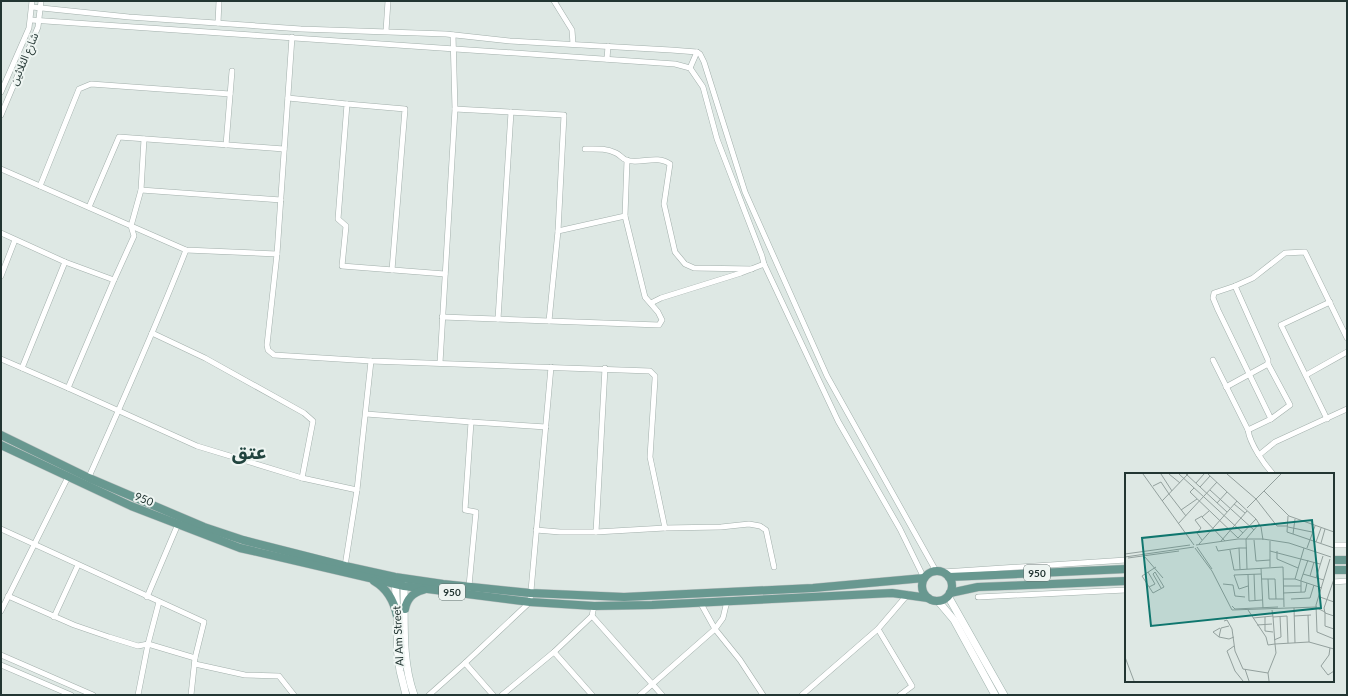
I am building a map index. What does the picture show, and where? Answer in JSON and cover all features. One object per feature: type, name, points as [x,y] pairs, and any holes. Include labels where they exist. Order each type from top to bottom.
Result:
[{"type":"main road","name":"950","points":[[1,435],[131,506],[240,548],[370,579],[395,580]]},
{"type":"main road","name":"950","points":[[1,445],[68,477],[87,482],[204,528],[243,540],[345,566],[430,590],[530,602],[594,606],[924,578]]},
{"type":"main road","points":[[1334,560],[1347,560]]},
{"type":"main road","name":"950","points":[[943,573],[1125,569]]},
{"type":"main road","points":[[1334,570],[1347,570]]},
{"type":"main road","points":[[938,601],[949,595],[952,587],[943,573],[929,573],[924,578],[922,588],[928,598],[938,601],[954,620],[995,695]]},
{"type":"main road","points":[[370,579],[381,585],[389,594],[395,604],[397,616]]},
{"type":"main road","name":"Al Am Street","points":[[395,580],[397,648],[400,671],[406,695]]},
{"type":"main road","name":"950","points":[[949,595],[978,587],[1125,581]]},
{"type":"main road","name":"950","points":[[404,582],[469,586],[530,593],[624,597],[699,598],[728,601],[892,593],[908,594],[928,598]]},
{"type":"main road","name":"Al Am Street","points":[[404,582],[406,658],[410,684],[414,695]]},
{"type":"main road","points":[[405,610],[406,602],[410,596],[416,592],[430,590]]},
{"type":"main road","points":[[949,595],[1004,695]]},
{"type":"street","name":"شارع الثلاثين","points":[[1,115],[38,27],[40,1]]},
{"type":"street","points":[[218,23],[219,1]]},
{"type":"street","points":[[386,31],[388,1]]},
{"type":"street","points":[[554,1],[572,30],[572,44]]},
{"type":"street","name":"شارع الثلاثين","points":[[1,92],[2,84],[29,28],[32,3]]},
{"type":"street","points":[[32,3],[40,8],[129,17],[286,27],[453,35],[510,41],[696,52],[700,54],[704,62],[745,192],[827,376],[943,573],[1125,560]]},
{"type":"street","points":[[31,20],[607,59],[674,64],[690,68],[703,87],[717,138],[764,264],[838,421],[900,529],[924,578]]},
{"type":"street","points":[[286,27],[290,37],[288,98],[277,254],[267,346],[270,353],[274,355],[371,361],[605,368],[650,371],[655,376],[650,457],[665,528]]},
{"type":"street","points":[[440,363],[455,109],[453,35]]},
{"type":"street","points":[[509,52],[510,41]]},
{"type":"street","points":[[607,59],[608,46]]},
{"type":"street","points":[[690,68],[696,52]]},
{"type":"street","points":[[226,145],[232,71]]},
{"type":"street","points":[[40,186],[79,89],[91,84],[230,94]]},
{"type":"street","points":[[288,98],[405,109],[392,270]]},
{"type":"street","points":[[347,104],[338,219],[346,226],[342,266],[445,274]]},
{"type":"street","points":[[455,109],[564,115],[558,231],[549,321]]},
{"type":"street","points":[[498,319],[511,112]]},
{"type":"street","points":[[89,207],[119,137],[284,149]]},
{"type":"street","points":[[68,388],[134,236],[131,226],[141,190],[144,139]]},
{"type":"street","points":[[585,149],[604,148],[617,153],[627,160],[655,160],[670,164],[664,204],[675,252],[685,264],[694,268],[752,269]]},
{"type":"street","points":[[442,317],[659,325],[662,320],[658,312],[645,297],[625,216],[627,160]]},
{"type":"street","points":[[1,169],[186,250],[277,254]]},
{"type":"street","points":[[141,190],[281,200]]},
{"type":"street","points":[[558,231],[625,216]]},
{"type":"street","points":[[1,233],[65,262],[114,280]]},
{"type":"street","points":[[1,276],[15,240]]},
{"type":"street","points":[[87,482],[119,411],[186,250]]},
{"type":"street","points":[[762,256],[772,252]]},
{"type":"street","points":[[1271,418],[1213,298],[1214,293],[1253,278],[1285,253],[1305,252],[1347,338]]},
{"type":"street","points":[[22,368],[65,262]]},
{"type":"street","points":[[650,303],[764,264]]},
{"type":"street","points":[[1235,286],[1268,360],[1268,364],[1290,405],[1271,418],[1248,430]]},
{"type":"street","points":[[1327,419],[1281,325],[1330,302]]},
{"type":"street","points":[[152,333],[204,358],[310,417],[312,421],[302,478]]},
{"type":"street","points":[[1306,375],[1347,352]]},
{"type":"street","points":[[1,359],[197,446],[302,478],[357,490]]},
{"type":"street","points":[[1213,360],[1259,455],[1272,473]]},
{"type":"street","points":[[345,566],[357,490],[371,361]]},
{"type":"street","points":[[1226,387],[1268,364]]},
{"type":"street","points":[[429,695],[530,602],[551,367]]},
{"type":"street","points":[[596,532],[605,368]]},
{"type":"street","points":[[1259,455],[1275,442],[1327,419],[1347,408]]},
{"type":"street","points":[[366,414],[546,428]]},
{"type":"street","points":[[469,586],[476,512],[465,510],[471,422]]},
{"type":"street","points":[[1,611],[68,477]]},
{"type":"street","points":[[147,597],[178,524]]},
{"type":"street","points":[[536,530],[596,532],[665,528],[721,527],[749,524],[760,526],[766,530],[774,567]]},
{"type":"street","points":[[1,529],[204,622],[195,661],[191,695]]},
{"type":"street","points":[[1334,544],[1347,545]]},
{"type":"street","points":[[54,617],[78,565]]},
{"type":"street","points":[[1334,582],[1347,581]]},
{"type":"street","points":[[978,597],[1125,590]]},
{"type":"street","points":[[802,695],[878,629],[908,594]]},
{"type":"street","points":[[8,596],[81,628],[138,646],[148,644],[195,661],[244,675],[279,676],[294,695]]},
{"type":"street","points":[[699,598],[715,629],[740,660],[763,695]]},
{"type":"street","points":[[640,695],[715,629],[723,618],[728,601]]},
{"type":"street","points":[[138,695],[148,644],[159,602]]},
{"type":"street","points":[[502,695],[554,652],[592,616],[594,606]]},
{"type":"street","points":[[592,616],[662,695]]},
{"type":"street","points":[[878,629],[912,686],[900,695]]},
{"type":"street","points":[[554,652],[592,695]]},
{"type":"street","points":[[1,655],[93,695]]},
{"type":"street","points":[[465,663],[493,695]]},
{"type":"street","points":[[1,665],[71,695]]},
{"type":"district","name":"عتق","points":[[249,452]]}]
